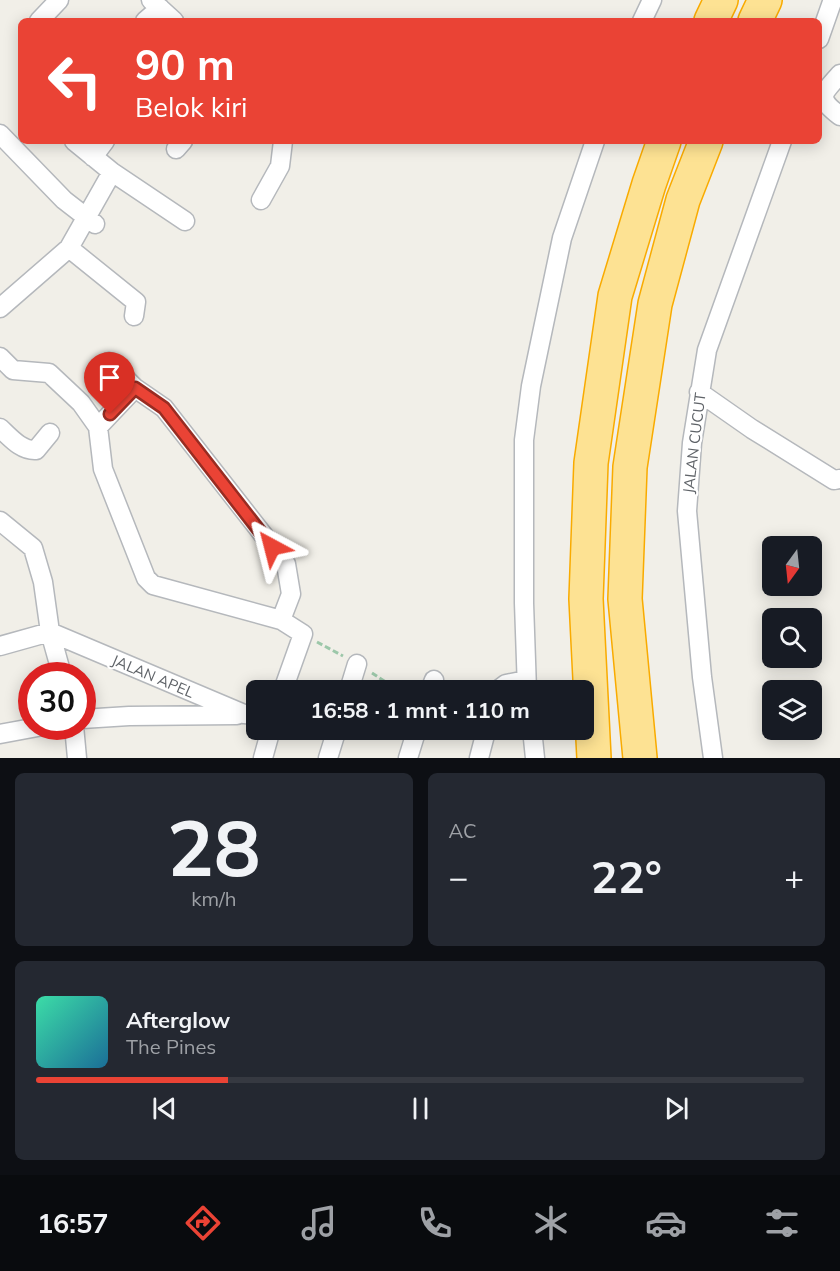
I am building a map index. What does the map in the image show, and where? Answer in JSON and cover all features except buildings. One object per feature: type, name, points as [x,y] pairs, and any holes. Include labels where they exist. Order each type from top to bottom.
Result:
[{"type":"highway","points":[[712,18],[721,0]]},
{"type":"highway","points":[[594,758],[586,599],[591,463],[615,296],[663,144]]},
{"type":"highway","points":[[640,758],[625,599],[630,467],[655,304],[683,200],[705,144]]},
{"type":"street","points":[[42,18],[59,0]]},
{"type":"street","points":[[643,18],[651,0]]},
{"type":"street","points":[[147,18],[155,4],[171,18]]},
{"type":"street","points":[[822,32],[834,4]]},
{"type":"street","points":[[840,74],[824,92],[824,98],[825,104],[840,116]]},
{"type":"street","points":[[0,134],[64,200],[90,221]]},
{"type":"street","points":[[78,144],[112,172],[185,221]]},
{"type":"street","points":[[93,157],[103,144]]},
{"type":"street","points":[[261,200],[280,166],[283,144]]},
{"type":"street","points":[[527,680],[524,440],[531,386],[562,238],[594,144]]},
{"type":"street","name":"JALAN CUCUT","points":[[713,758],[702,677],[687,511],[692,443],[707,350],[781,144]]},
{"type":"street","points":[[0,308],[69,248],[90,221],[112,172]]},
{"type":"street","points":[[69,248],[136,302],[134,316]]},
{"type":"street","points":[[0,357],[13,370],[50,373],[81,403],[98,427],[103,469],[146,578],[153,585],[281,620],[303,634],[287,680]]},
{"type":"street","points":[[109,362],[135,388],[164,408],[286,564],[291,594],[281,620]]},
{"type":"street","points":[[98,427],[135,388]]},
{"type":"street","points":[[699,392],[752,429],[834,480],[840,478]]},
{"type":"street","points":[[0,428],[29,451],[36,450],[50,433]]},
{"type":"street","points":[[0,521],[33,548],[43,582],[50,632],[58,662]]},
{"type":"street","points":[[0,646],[50,632]]},
{"type":"street","name":"JALAN APEL","points":[[50,632],[246,713]]},
{"type":"street","points":[[352,680],[357,664]]},
{"type":"street","points":[[96,718],[246,715]]},
{"type":"street","points":[[0,734],[18,731]]},
{"type":"street","points":[[75,740],[77,758]]},
{"type":"street","points":[[263,758],[268,740]]},
{"type":"street","points":[[328,758],[334,740]]},
{"type":"street","points":[[411,757],[415,740]]},
{"type":"street","points":[[479,758],[484,740]]},
{"type":"street","points":[[533,740],[535,758]]},
{"type":"route","points":[[110,414],[135,388],[164,408],[272,547]]}]
